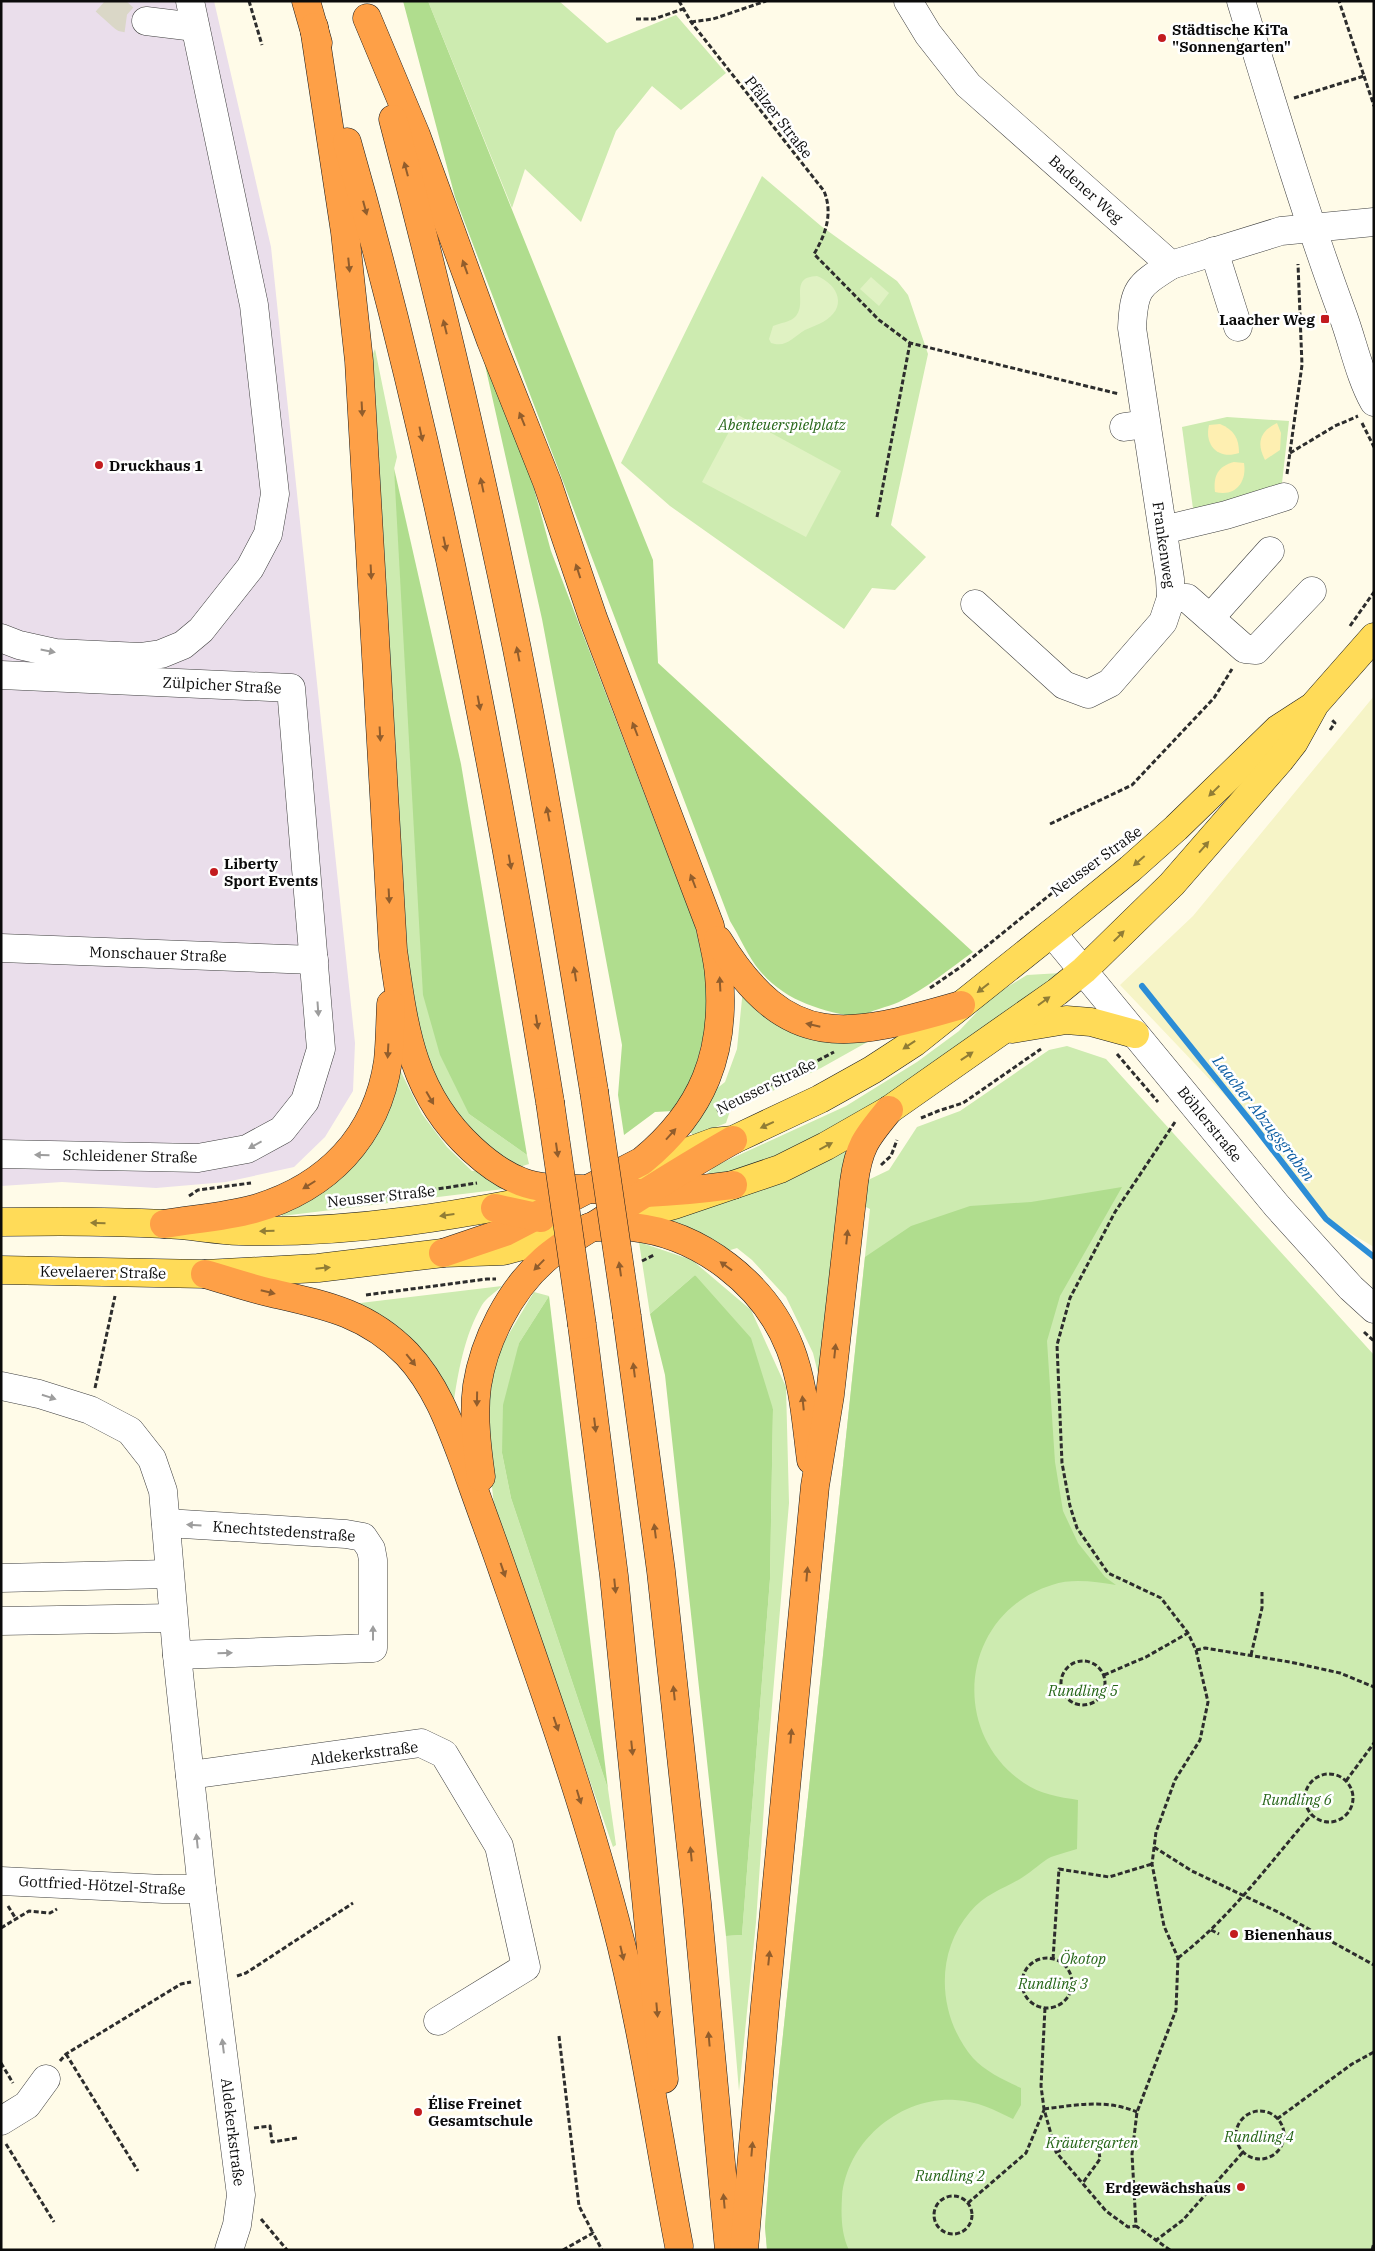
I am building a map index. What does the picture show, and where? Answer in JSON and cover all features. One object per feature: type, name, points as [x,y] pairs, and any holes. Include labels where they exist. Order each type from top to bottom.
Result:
[{"type":"highway","points":[[364,10],[416,135],[492,341],[547,482],[594,618],[710,926],[731,962],[754,990],[779,1011],[805,1024],[835,1030],[861,1030],[904,1022],[961,1005]]},
{"type":"highway","points":[[364,10],[417,208],[471,434],[515,640],[556,855],[628,1317],[661,1572],[697,1903],[729,2250]]},
{"type":"highway","points":[[164,1224],[253,1209],[283,1199],[306,1187],[331,1170],[356,1143],[375,1109],[388,1061],[392,950],[359,361],[346,232],[310,14]]},
{"type":"highway","points":[[310,14],[364,201],[400,337],[470,656],[510,864],[550,1102],[582,1325],[614,1576],[648,1909],[679,2248]]},
{"type":"highway","points":[[443,1253],[505,1232],[642,1161],[656,1149],[686,1116],[702,1088],[717,1048],[722,1012],[719,973],[710,926]]},
{"type":"highway","points":[[392,950],[402,1012],[411,1050],[429,1097],[453,1132],[484,1160],[522,1183],[538,1186],[644,1193],[693,1191],[733,1185]]},
{"type":"highway","points":[[744,2250],[764,2006],[815,1486],[830,1395],[856,1165],[864,1140],[889,1110]]},
{"type":"highway","points":[[487,1524],[476,1430],[477,1387],[485,1352],[503,1313],[524,1282],[542,1261],[559,1248],[644,1193],[734,1140]]},
{"type":"highway","points":[[495,1208],[593,1227],[632,1226],[676,1237],[700,1248],[729,1268],[755,1292],[777,1322],[790,1348],[802,1395],[815,1486]]},
{"type":"highway","points":[[204,1274],[270,1293],[336,1308],[362,1320],[386,1336],[408,1355],[427,1380],[442,1405],[487,1524],[565,1750],[615,1921],[634,2006],[679,2248]]},
{"type":"main road","name":"Neusser Straße","points":[[204,1274],[318,1268],[443,1253],[503,1251],[674,1205],[780,1169],[826,1146],[889,1110],[1005,1030],[1084,970],[1172,884],[1280,760],[1294,742],[1315,704],[1374,637]]},
{"type":"main road","name":"Neusser Straße","points":[[164,1224],[239,1231],[302,1230],[375,1225],[495,1208],[587,1189],[714,1142],[734,1140],[820,1099],[872,1070],[914,1042],[1052,933],[1176,828],[1278,729],[1315,704]]},
{"type":"main road","points":[[1005,1030],[1066,1020],[1091,1022],[1135,1034]]},
{"type":"main road","points":[[1,1222],[164,1224]]},
{"type":"main road","name":"Kevelaerer Straße","points":[[1,1270],[204,1274]]},
{"type":"street","name":"Badener Weg","points":[[908,1],[928,34],[968,85],[1171,265]]},
{"type":"street","points":[[1240,1],[1311,226],[1351,336],[1367,391],[1366,409]]},
{"type":"street","points":[[6,630],[19,645],[55,653],[140,657],[162,654],[183,645],[201,630],[250,568],[268,534],[275,494],[254,304],[193,14],[146,21]]},
{"type":"street","points":[[1171,265],[1281,230],[1374,222]]},
{"type":"street","points":[[1214,252],[1238,327]]},
{"type":"street","name":"Frankenweg","points":[[975,604],[1064,685],[1088,694],[1110,683],[1163,622],[1171,598],[1163,530],[1135,426],[1141,392],[1132,328],[1133,302],[1142,284],[1171,265]]},
{"type":"street","points":[[1163,530],[1226,515],[1284,497]]},
{"type":"street","points":[[1210,618],[1270,550]]},
{"type":"street","points":[[1171,598],[1187,598],[1245,650],[1256,650],[1312,591]]},
{"type":"street","name":"Zülpicher Straße","points":[[1,674],[290,688],[314,960]]},
{"type":"street","name":"Böhlerstraße","points":[[1052,933],[1277,1206],[1351,1288],[1374,1309]]},
{"type":"street","name":"Monschauer Straße","points":[[1,948],[314,960]]},
{"type":"street","name":"Schleidener Straße","points":[[1,1154],[198,1158],[247,1149],[282,1130],[305,1101],[321,1049],[314,960]]},
{"type":"street","name":"Aldekerkstraße","points":[[1,1386],[39,1394],[90,1410],[130,1431],[152,1459],[163,1491],[173,1618],[202,1889],[241,2195],[237,2225],[229,2250]]},
{"type":"street","name":"Knechtstedenstraße","points":[[166,1523],[346,1534],[362,1537],[371,1549],[373,1560],[373,1648],[177,1655]]},
{"type":"street","points":[[1,1578],[170,1574]]},
{"type":"street","points":[[1,1621],[173,1618]]},
{"type":"street","name":"Aldekerkstraße","points":[[190,1775],[421,1743],[444,1754],[500,1846],[526,1966],[438,2021]]},
{"type":"street","name":"Gottfried-Hötzel-Straße","points":[[1,1881],[163,1889],[202,1889]]},
{"type":"street","points":[[1,2121],[27,2105],[46,2079]]},
{"type":"path","points":[[249,1],[262,45]]},
{"type":"path","name":"Pfälzer Straße","points":[[679,1],[691,22],[824,191],[828,201],[825,236],[814,254],[879,320],[910,343]]},
{"type":"path","points":[[691,22],[713,19],[766,1]]},
{"type":"path","points":[[1339,1],[1374,106]]},
{"type":"path","points":[[636,19],[654,19],[683,8]]},
{"type":"path","points":[[1273,105],[1364,76]]},
{"type":"path","points":[[1284,497],[1302,365],[1298,260]]},
{"type":"path","points":[[876,517],[910,343],[1120,394],[1141,392]]},
{"type":"path","points":[[1290,453],[1366,409]]},
{"type":"path","points":[[1050,824],[1132,786],[1214,698],[1245,650]]},
{"type":"path","name":"Neusser Straße","points":[[924,992],[962,966],[1067,881],[1128,838]]},
{"type":"path","name":"Neusser Straße","points":[[686,1116],[715,1112],[756,1093],[855,1041],[861,1030]]},
{"type":"path","points":[[1136,2226],[1132,2154],[1137,2112],[1176,2010],[1178,1958],[1164,1926],[1152,1864],[1156,1832],[1175,1780],[1200,1740],[1208,1702],[1196,1650],[1188,1633],[1162,1598],[1108,1573],[1077,1528],[1070,1506],[1062,1463],[1057,1345],[1070,1298],[1115,1212],[1175,1122]]},
{"type":"path","name":"Neusser Straße","points":[[306,1187],[316,1202],[354,1201],[433,1191],[506,1175]]},
{"type":"path","points":[[183,1200],[198,1190],[225,1188],[257,1182]]},
{"type":"path","points":[[90,1410],[121,1272]]},
{"type":"path","points":[[1251,1655],[1262,1608],[1262,1592]]},
{"type":"path","points":[[1104,1675],[1146,1657],[1188,1633]]},
{"type":"path","points":[[1196,1650],[1205,1648],[1251,1655],[1340,1673],[1374,1687]]},
{"type":"path","points":[[1088,1661],[1100,1669],[1104,1675],[1105,1689],[1096,1701],[1083,1705],[1070,1701],[1065,1695],[1061,1682],[1063,1674],[1073,1664],[1088,1661]]},
{"type":"path","points":[[1346,1781],[1374,1744]]},
{"type":"path","points":[[1332,1774],[1346,1781],[1353,1796],[1349,1812],[1343,1818],[1326,1823],[1311,1816],[1304,1802],[1307,1787],[1311,1781],[1318,1776],[1332,1774]]},
{"type":"path","points":[[1178,1958],[1211,1930],[1243,1896],[1311,1816]]},
{"type":"path","points":[[1154,1847],[1192,1871],[1278,1912],[1374,1964]]},
{"type":"path","points":[[1053,1959],[1059,1869],[1109,1877],[1152,1864]]},
{"type":"path","points":[[46,2079],[66,2054],[181,1984],[246,1973],[353,1903]]},
{"type":"path","points":[[1,1928],[29,1911],[50,1913],[64,1905]]},
{"type":"path","points":[[1211,1930],[1219,1934]]},
{"type":"path","points":[[1053,1959],[1066,1968],[1070,1975],[1071,1991],[1061,2004],[1046,2008],[1030,2002],[1023,1988],[1022,1980],[1025,1972],[1037,1961],[1053,1959]]},
{"type":"path","points":[[1046,2008],[1041,2086],[1044,2109],[1056,2152],[1106,2211],[1128,2227],[1136,2226],[1170,2250]]},
{"type":"path","points":[[559,2036],[579,2206],[602,2250]]},
{"type":"path","points":[[1277,2119],[1352,2064],[1374,2052]]},
{"type":"path","points":[[66,2054],[138,2171]]},
{"type":"path","points":[[1044,2109],[1102,2103],[1123,2106],[1137,2112]]},
{"type":"path","points":[[968,2203],[1026,2153],[1044,2109]]},
{"type":"path","points":[[1257,2111],[1271,2114],[1277,2119],[1283,2134],[1279,2149],[1266,2158],[1258,2158],[1243,2152],[1236,2139],[1238,2124],[1243,2118],[1257,2111]]},
{"type":"path","points":[[234,2130],[270,2126],[272,2142],[297,2138]]},
{"type":"path","points":[[1,2136],[54,2222]]},
{"type":"path","points":[[1056,2152],[1087,2141],[1098,2144],[1100,2159],[1082,2184]]},
{"type":"path","points":[[1155,2241],[1183,2220],[1243,2152]]},
{"type":"path","points":[[241,2195],[287,2250]]},
{"type":"path","points":[[946,2196],[958,2196],[968,2203],[972,2215],[968,2227],[963,2232],[950,2234],[938,2228],[935,2222],[934,2210],[940,2200],[946,2196]]},
{"type":"path","points":[[563,2250],[594,2233]]},
{"type":"path","points":[[1372,2250],[1374,2243]]},
{"type":"shaded area","points":[[1,1],[214,1],[271,247],[355,1043],[353,1091],[325,1137],[294,1167],[226,1182],[156,1188],[62,1182],[1,1186]]},
{"type":"shaded area","points":[[1374,696],[1374,1247],[1326,1219],[1255,1127],[1120,985],[1193,916]]},
{"type":"green space","points":[[403,1],[428,1],[653,560],[658,663],[973,952],[909,997],[860,1018],[806,1004],[793,998],[770,982],[748,953],[730,921],[455,197]]},
{"type":"green space","points":[[428,1],[559,1],[607,43],[676,15],[726,73],[681,110],[652,86],[616,131],[581,222],[525,169],[512,208]]},
{"type":"green space","name":"Abenteuerspielplatz","points":[[762,176],[821,226],[897,281],[908,295],[928,354],[891,525],[926,557],[895,590],[872,588],[844,629],[670,506],[621,463]]},
{"type":"green space","points":[[817,276],[831,285],[835,291],[838,297],[836,310],[823,322],[805,330],[790,341],[781,344],[771,343],[769,339],[773,326],[791,320],[796,316],[799,310],[800,291],[803,281],[808,277]]},
{"type":"green space","points":[[871,277],[889,293],[879,306],[860,289]]},
{"type":"green space","points":[[474,316],[528,467],[551,551],[695,926],[706,974],[706,1026],[694,1074],[673,1111],[655,1112],[624,1135],[618,1095],[622,1045],[542,619]]},
{"type":"green space","points":[[375,349],[397,457],[394,469],[469,1114],[527,1155],[529,1164],[513,1169],[479,1143],[440,1097],[410,1000],[375,394],[371,359]]},
{"type":"green space","points":[[738,415],[841,471],[806,537],[702,482]]},
{"type":"green space","points":[[1227,417],[1289,421],[1281,492],[1194,516],[1182,427]]},
{"type":"green space","points":[[394,468],[461,764],[527,1155],[469,1114],[440,1055],[423,995]]},
{"type":"green space","points":[[1061,973],[914,1083],[763,1165],[711,1177],[707,1174],[715,1166],[846,1106],[917,1062],[959,1031],[991,997],[1027,975]]},
{"type":"green space","points":[[743,989],[871,1040],[821,1068],[730,1111],[726,1123],[694,1136],[690,1132],[715,1090],[725,1082],[737,1049]]},
{"type":"green space","name":"Ökotop","points":[[1067,1046],[1106,1059],[1374,1355],[1374,2250],[767,2250],[765,2227],[770,2158],[870,1209],[862,1205],[866,1181],[889,1170],[917,1127],[960,1111],[1049,1050]]},
{"type":"green space","points":[[394,1072],[401,1072],[422,1114],[447,1147],[472,1171],[482,1170],[512,1188],[282,1216],[280,1208],[306,1198]]},
{"type":"green space","points":[[846,1147],[832,1257],[823,1393],[813,1353],[786,1297],[752,1260],[737,1248],[727,1251],[662,1220]]},
{"type":"green space","points":[[1122,1187],[1060,1296],[1047,1341],[1055,1462],[1063,1511],[1078,1543],[1105,1577],[1116,1585],[1084,1581],[1060,1583],[1022,1599],[999,1620],[983,1646],[975,1675],[975,1705],[983,1734],[999,1761],[1030,1787],[1064,1798],[1078,1800],[1077,1849],[1047,1859],[1027,1875],[982,1900],[970,1912],[958,1929],[950,1947],[946,1966],[947,2005],[961,2042],[973,2058],[984,2067],[1021,2088],[1021,2105],[1013,2119],[978,2104],[955,2100],[935,2101],[915,2106],[896,2115],[880,2126],[865,2141],[854,2158],[846,2177],[842,2197],[842,2217],[844,2237],[849,2250],[767,2250],[765,2227],[770,2158],[865,1257],[911,1226],[970,1206],[1031,1202]]},
{"type":"green space","points":[[639,1242],[692,1260],[751,1310],[786,1387],[789,1503],[756,1922],[739,2091],[726,1936],[742,1935],[770,1579],[773,1409],[695,1275],[650,1314]]},
{"type":"green space","points":[[695,1275],[751,1338],[773,1409],[770,1579],[742,1935],[726,1936],[665,1375],[650,1314]]},
{"type":"green space","points":[[502,1286],[484,1302],[471,1329],[460,1368],[453,1407],[352,1304]]},
{"type":"green space","points":[[534,1292],[549,1296],[519,1343],[502,1453],[511,1498],[608,1789],[616,1845],[613,1847],[494,1506],[486,1429],[495,1357]]},
{"type":"green space","points":[[549,1296],[608,1789],[511,1498],[502,1453],[503,1405],[519,1343]]},
{"type":"sand","points":[[1277,423],[1281,433],[1280,450],[1265,460],[1260,443],[1261,438],[1271,426]]},
{"type":"sand","points":[[1220,424],[1235,435],[1239,453],[1225,455],[1219,453],[1211,445],[1208,433],[1209,425]]},
{"type":"sand","points":[[1234,462],[1244,463],[1244,477],[1238,487],[1228,492],[1215,492],[1215,481],[1218,472],[1224,466]]},
{"type":"waterway","name":"Laacher Abzugsgraben","points":[[1142,986],[1326,1219],[1374,1257]]},
{"type":"tunnel","points":[[105,1],[124,18],[146,21]]},
{"type":"place","name":"Städtische KiTa \"Sonnengarten\"","points":[[1162,38]]},
{"type":"place","name":"Laacher Weg","points":[[1325,319]]},
{"type":"place","name":"Druckhaus 1","points":[[99,465]]},
{"type":"place","name":"Liberty Sport Events","points":[[214,872]]},
{"type":"place","name":"Bienenhaus","points":[[1234,1934]]},
{"type":"place","name":"Élise Freinet Gesamtschule","points":[[418,2112]]},
{"type":"place","name":"Erdgewächshaus","points":[[1241,2187]]},
{"type":"park label","name":"Rundling 5","points":[[1083,1690]]},
{"type":"park label","name":"Rundling 6","points":[[1297,1799]]},
{"type":"park label","name":"Rundling 3","points":[[1053,1983]]},
{"type":"park label","name":"Rundling 4","points":[[1259,2136]]},
{"type":"park label","name":"Kräutergarten","points":[[1092,2142]]},
{"type":"park label","name":"Rundling 2","points":[[950,2175]]}]
